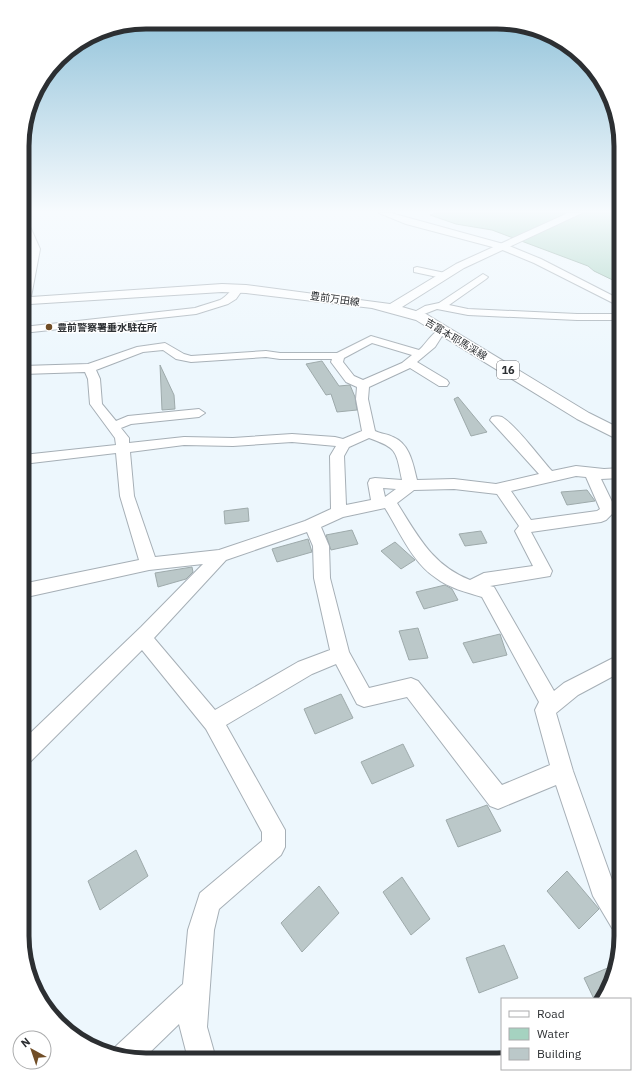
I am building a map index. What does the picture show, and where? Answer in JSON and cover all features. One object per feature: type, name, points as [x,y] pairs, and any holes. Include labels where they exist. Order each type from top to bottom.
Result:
[{"type":"main road","points":[[392,308],[442,275],[467,263]]},
{"type":"main road","name":"豊前万田線","points":[[29,302],[136,293],[238,289],[325,297],[392,308]]},
{"type":"main road","name":"吉富本耶馬渓線","points":[[392,308],[414,315],[444,331],[584,416],[614,432]]},
{"type":"street","points":[[540,263],[614,300]]},
{"type":"street","points":[[417,270],[442,275]]},
{"type":"street","points":[[440,307],[483,277]]},
{"type":"street","points":[[29,329],[196,311],[224,302],[232,297],[238,289]]},
{"type":"street","points":[[414,315],[429,308],[440,307],[468,312],[541,314],[577,317],[614,317]]},
{"type":"street","points":[[338,356],[337,362],[350,379],[363,385],[410,363],[432,345],[438,334],[444,331]]},
{"type":"street","points":[[29,370],[89,368],[141,349],[165,346],[180,357],[190,359],[266,354],[280,356],[338,356],[371,339],[421,354]]},
{"type":"street","points":[[410,363],[443,383]]},
{"type":"street","points":[[89,368],[94,379],[96,404],[112,427],[122,438],[127,496],[149,564]]},
{"type":"street","points":[[363,385],[362,399],[369,433],[375,437],[393,441],[400,448],[411,485]]},
{"type":"street","points":[[112,427],[128,420],[199,413]]},
{"type":"street","points":[[497,420],[511,433],[548,477]]},
{"type":"street","points":[[339,512],[337,456],[344,444],[369,433]]},
{"type":"street","points":[[29,459],[184,441],[234,442],[292,438],[336,441],[344,444]]},
{"type":"street","points":[[551,705],[488,592],[456,582],[440,573],[419,550],[384,503],[375,483],[411,485],[454,484],[496,489],[576,471],[614,473]]},
{"type":"street","points":[[472,587],[484,580],[544,571],[522,531],[527,526],[601,516],[608,510],[591,472]]},
{"type":"street","points":[[29,590],[149,564],[220,556],[311,525],[339,512],[384,503],[411,485]]},
{"type":"street","points":[[501,488],[527,526]]},
{"type":"street","points":[[311,525],[319,536],[322,549],[322,576],[340,654],[364,698],[411,686],[498,798],[562,771]]},
{"type":"street","points":[[29,749],[70,706],[188,593],[220,556]]},
{"type":"street","points":[[142,636],[213,722],[274,830],[273,847],[209,902],[201,930],[193,1027],[200,1053]]},
{"type":"street","points":[[213,722],[304,668],[340,654]]},
{"type":"street","points":[[614,666],[571,689],[545,710],[562,771],[602,887],[614,907]]},
{"type":"street","points":[[130,1052],[196,990]]},
{"type":"water","points":[[581,263],[614,263],[614,281],[594,271],[588,266]]},
{"type":"building","points":[[322,361],[339,386],[350,385],[355,397],[357,410],[337,412],[331,394],[326,395],[306,364]]},
{"type":"building","points":[[160,365],[174,395],[175,409],[162,410]]},
{"type":"building","points":[[458,397],[487,432],[471,436],[454,399]]},
{"type":"building","points":[[587,490],[595,501],[567,505],[561,492]]},
{"type":"building","points":[[248,508],[249,521],[225,524],[224,511]]},
{"type":"building","points":[[352,530],[358,544],[331,550],[326,535]]},
{"type":"building","points":[[481,531],[487,543],[465,546],[459,534]]},
{"type":"building","points":[[308,539],[312,552],[277,562],[272,549]]},
{"type":"building","points":[[395,542],[415,560],[401,569],[381,551]]},
{"type":"building","points":[[192,567],[193,572],[186,579],[158,587],[155,573]]},
{"type":"building","points":[[445,585],[452,589],[458,600],[424,609],[416,592]]},
{"type":"building","points":[[418,628],[428,658],[409,660],[399,631]]},
{"type":"building","points":[[500,634],[507,655],[473,663],[463,643]]},
{"type":"building","points":[[341,694],[353,718],[315,734],[304,709]]},
{"type":"building","points":[[403,744],[414,766],[372,784],[361,762]]},
{"type":"building","points":[[487,805],[501,831],[458,847],[446,820]]},
{"type":"building","points":[[136,850],[148,876],[100,910],[88,881]]},
{"type":"building","points":[[567,871],[599,909],[579,929],[547,891]]},
{"type":"building","points":[[402,877],[430,919],[411,935],[383,892]]},
{"type":"building","points":[[319,886],[339,913],[302,952],[281,923]]},
{"type":"building","points":[[504,945],[518,978],[479,993],[466,958]]},
{"type":"building","points":[[610,967],[602,988],[596,998],[594,998],[584,978]]},
{"type":"place","name":"豊前警察署垂水駐在所","points":[[49,327]]}]
